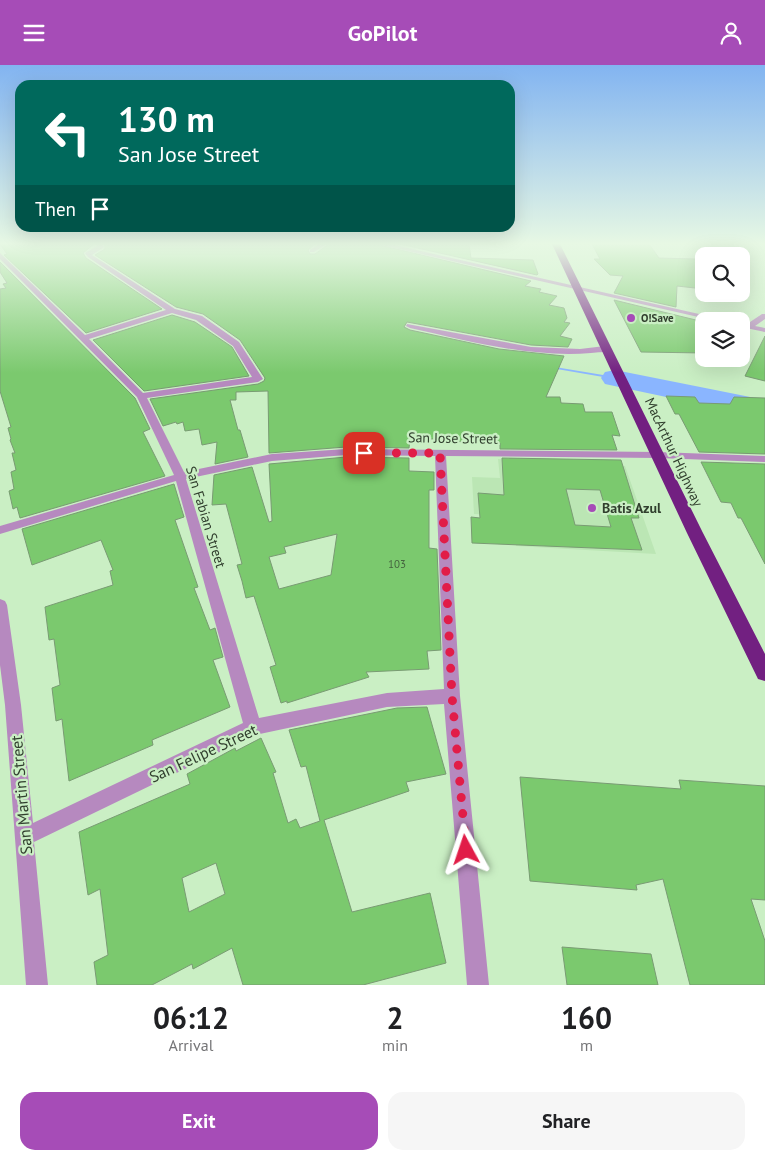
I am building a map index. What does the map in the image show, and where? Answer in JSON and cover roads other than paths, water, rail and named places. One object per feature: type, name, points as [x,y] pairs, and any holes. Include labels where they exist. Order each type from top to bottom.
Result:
[{"type":"highway","name":"MacArthur Highway","points":[[578,288],[606,351],[765,673]]},
{"type":"street","name":"San Fabian Street","points":[[33,287],[141,396],[180,476],[253,727]]},
{"type":"street","points":[[136,287],[172,311],[194,316],[236,344],[258,379],[141,396]]},
{"type":"street","points":[[573,287],[695,314]]},
{"type":"street","points":[[85,338],[172,311]]},
{"type":"street","points":[[750,324],[765,317]]},
{"type":"street","points":[[410,326],[528,349],[606,351]]},
{"type":"street","points":[[750,327],[765,330]]},
{"type":"street","points":[[440,453],[452,696],[478,985]]},
{"type":"street","name":"San Jose Street","points":[[0,530],[180,476],[263,459],[304,454],[658,455],[765,459]]},
{"type":"street","name":"San Martin Street","points":[[0,605],[14,705],[37,985]]},
{"type":"street","name":"San Felipe Street","points":[[24,837],[253,727],[386,700],[452,696]]},
{"type":"waterway","points":[[551,367],[615,378]]},
{"type":"waterway","points":[[615,378],[765,409]]},
{"type":"place","name":"O!Save","points":[[631,318]]},
{"type":"place","name":"Batis Azul","points":[[592,508]]}]
